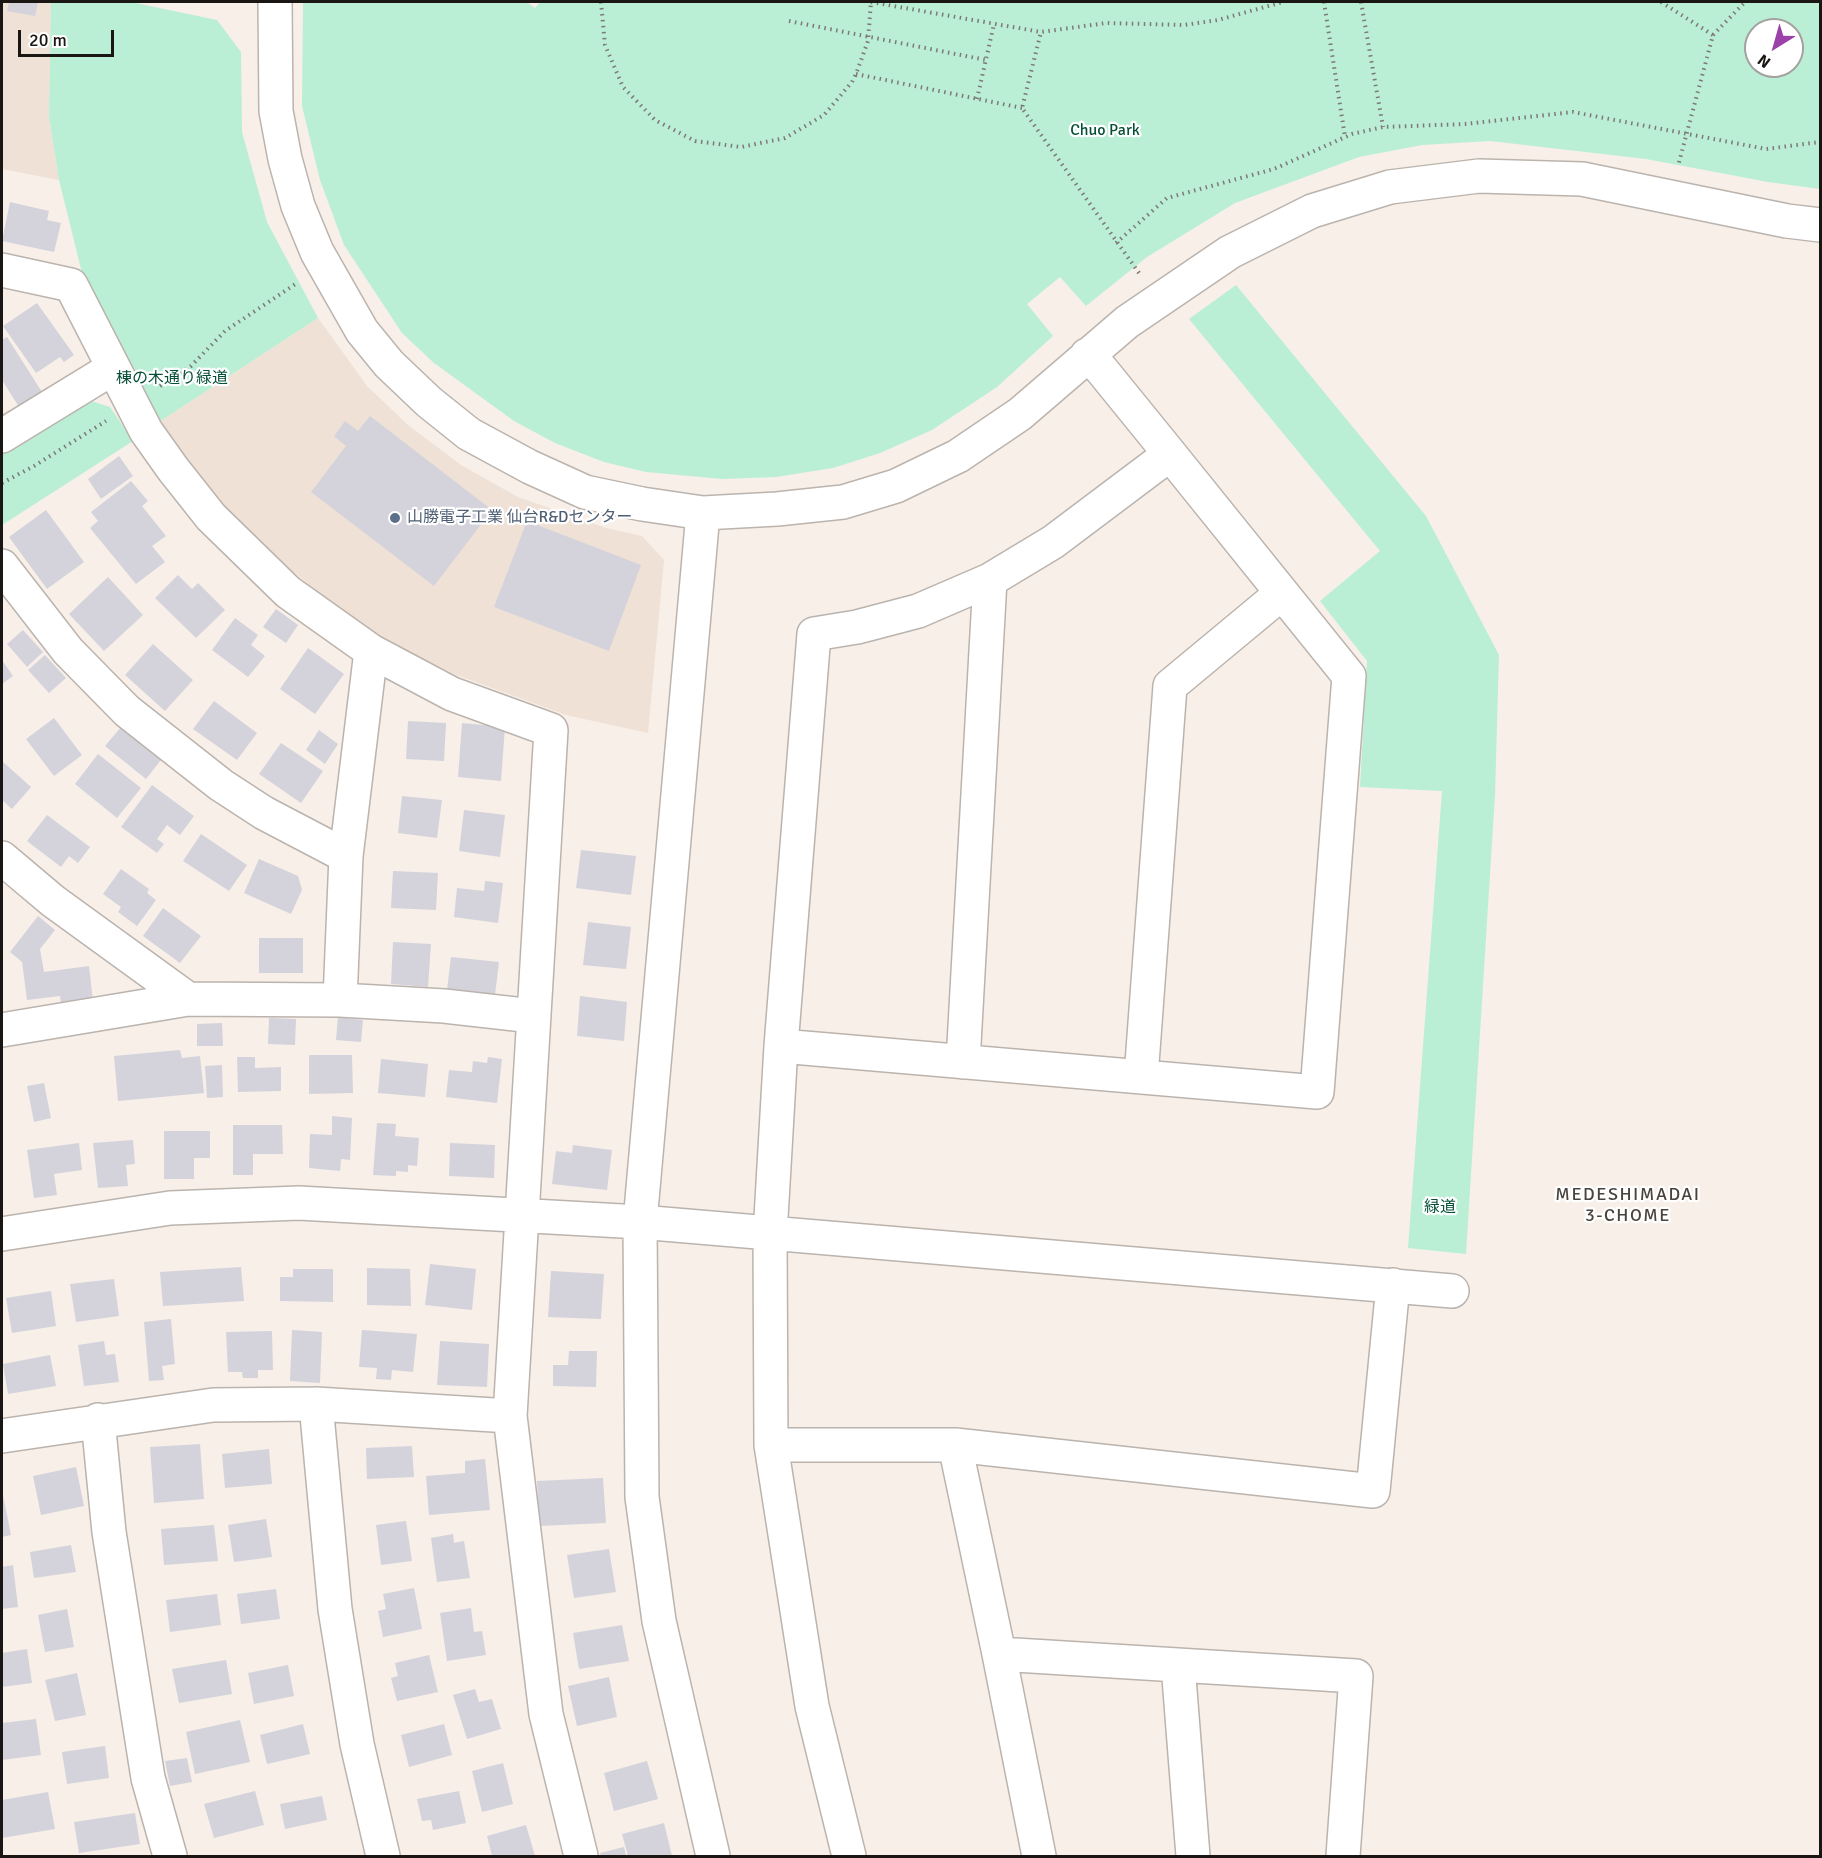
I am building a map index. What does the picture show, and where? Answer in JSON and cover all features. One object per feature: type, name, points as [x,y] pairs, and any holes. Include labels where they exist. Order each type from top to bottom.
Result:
[{"type":"street","points":[[274,2],[276,111],[285,159],[298,206],[317,252],[338,293],[362,331],[389,364],[429,402],[469,434],[530,468],[585,492],[642,504],[703,513],[777,509],[843,502],[896,486],[958,456],[1020,414],[1087,355],[1147,308],[1230,252],[1312,211],[1390,187],[1479,176],[1582,179],[1786,221],[1821,225]]},
{"type":"street","points":[[2,270],[71,285],[146,431],[211,517],[288,592],[371,651],[453,694],[551,730],[520,1215],[510,1416],[546,1714],[581,1857]]},
{"type":"street","points":[[781,1046],[1317,1092],[1349,676],[1087,355]]},
{"type":"street","points":[[2,436],[113,368]]},
{"type":"street","points":[[849,1857],[812,1706],[771,1445],[770,1235],[781,1046],[814,634],[857,627],[918,611],[990,580],[1053,542],[1170,454]]},
{"type":"street","points":[[703,513],[640,1222],[642,1497],[659,1621],[713,1857]]},
{"type":"street","points":[[2,566],[68,651],[128,711],[220,785],[264,813],[346,856]]},
{"type":"street","points":[[963,1062],[990,580]]},
{"type":"street","points":[[1141,1077],[1170,686],[1282,593]]},
{"type":"street","points":[[340,1000],[346,856],[371,651]]},
{"type":"street","points":[[2,858],[53,901],[188,999]]},
{"type":"street","points":[[2,1030],[188,999],[340,1000],[444,1006],[533,1016]]},
{"type":"street","points":[[2,1234],[170,1208],[300,1203],[640,1222],[770,1235],[1452,1290]]},
{"type":"street","points":[[771,1445],[956,1445],[1373,1491],[1393,1286]]},
{"type":"street","points":[[2,1436],[98,1420],[213,1405],[316,1404],[510,1416]]},
{"type":"street","points":[[316,1404],[335,1609],[357,1744],[383,1857]]},
{"type":"street","points":[[98,1420],[109,1532],[146,1766],[170,1857]]},
{"type":"street","points":[[956,1445],[1039,1857]]},
{"type":"street","points":[[999,1654],[1356,1676],[1343,1857]]},
{"type":"street","points":[[1178,1665],[1193,1857]]},
{"type":"path","points":[[601,2],[605,45],[623,87],[654,120],[695,141],[741,147],[785,138],[824,115],[856,74],[869,37],[871,2],[1041,32],[1106,23],[1184,25],[1218,20],[1283,2]]},
{"type":"path","points":[[1324,2],[1345,137]]},
{"type":"path","points":[[1361,2],[1383,127]]},
{"type":"path","points":[[1661,2],[1713,35]]},
{"type":"path","points":[[1676,174],[1713,35],[1745,2]]},
{"type":"path","points":[[789,21],[986,60]]},
{"type":"path","points":[[977,99],[994,24]]},
{"type":"path","points":[[1022,108],[1041,32]]},
{"type":"path","points":[[856,74],[1022,108],[1142,276]]},
{"type":"shaded area","points":[[2,2],[51,2],[49,117],[59,180],[2,169]]},
{"type":"shaded area","points":[[318,318],[367,386],[408,425],[461,465],[518,497],[606,528],[642,536],[664,560],[648,733],[566,715],[454,674],[387,641],[333,604],[263,547],[199,479],[156,424]]},
{"type":"green space","points":[[51,2],[131,2],[217,20],[241,52],[242,132],[267,222],[318,318],[156,424],[128,373],[82,273],[59,180],[49,117]]},
{"type":"green space","name":"Chuo Park","points":[[303,2],[527,2],[535,8],[540,2],[1820,2],[1820,189],[1768,182],[1646,159],[1490,141],[1422,145],[1359,157],[1235,203],[1147,257],[1086,306],[1060,277],[1027,304],[1053,336],[997,387],[932,430],[880,453],[833,468],[776,477],[722,479],[646,472],[604,462],[555,443],[514,421],[434,363],[402,333],[344,245],[320,180],[302,106]]},
{"type":"green space","name":"緑道","points":[[1236,285],[1426,516],[1499,655],[1495,795],[1466,1254],[1408,1248],[1442,791],[1360,787],[1367,661],[1320,601],[1380,551],[1189,319]]},
{"type":"green space","name":"棟の木通り緑道","points":[[85,399],[110,407],[133,441],[2,525],[2,453]]},
{"type":"building","points":[[9,2],[38,2],[35,16],[7,11]]},
{"type":"building","points":[[10,202],[49,211],[47,220],[61,223],[54,252],[2,241]]},
{"type":"building","points":[[37,303],[74,355],[64,362],[60,357],[36,373],[3,326]]},
{"type":"building","points":[[7,337],[42,392],[19,407],[2,380],[2,340]]},
{"type":"building","points":[[370,416],[492,510],[434,586],[311,492],[346,446],[334,436],[345,421],[358,431]]},
{"type":"building","points":[[119,456],[133,476],[101,499],[88,479]]},
{"type":"building","points":[[131,481],[148,501],[142,506],[166,536],[152,546],[165,562],[136,584],[90,528],[98,521],[91,512]]},
{"type":"building","points":[[46,510],[84,562],[47,589],[9,537]]},
{"type":"building","points":[[527,521],[641,565],[609,651],[494,607]]},
{"type":"building","points":[[178,575],[192,589],[198,583],[225,610],[196,638],[155,598]]},
{"type":"building","points":[[108,577],[143,615],[104,651],[69,614]]},
{"type":"building","points":[[276,609],[298,625],[286,643],[263,627]]},
{"type":"building","points":[[235,618],[258,635],[251,645],[265,656],[248,677],[212,650]]},
{"type":"building","points":[[23,630],[43,652],[27,667],[7,644]]},
{"type":"building","points":[[153,644],[193,680],[165,711],[125,675]]},
{"type":"building","points":[[308,648],[344,674],[315,714],[280,689]]},
{"type":"building","points":[[45,655],[66,678],[49,693],[28,670]]},
{"type":"building","points":[[2,660],[13,676],[2,684]]},
{"type":"building","points":[[214,701],[257,733],[237,760],[193,729]]},
{"type":"building","points":[[54,718],[82,755],[54,776],[26,739]]},
{"type":"building","points":[[408,721],[446,723],[444,761],[406,759]]},
{"type":"building","points":[[462,723],[505,727],[501,781],[458,777]]},
{"type":"building","points":[[121,727],[161,760],[146,779],[105,746]]},
{"type":"building","points":[[319,730],[338,744],[325,764],[306,750]]},
{"type":"building","points":[[281,743],[323,771],[301,803],[259,774]]},
{"type":"building","points":[[98,754],[141,788],[117,818],[75,784]]},
{"type":"building","points":[[2,761],[31,787],[12,809],[2,800]]},
{"type":"building","points":[[152,785],[194,816],[180,835],[167,825],[157,839],[164,844],[157,853],[121,827]]},
{"type":"building","points":[[402,796],[442,800],[437,838],[398,833]]},
{"type":"building","points":[[464,810],[505,815],[500,857],[459,851]]},
{"type":"building","points":[[47,815],[90,847],[78,863],[69,856],[61,867],[27,841]]},
{"type":"building","points":[[201,834],[247,865],[229,891],[183,861]]},
{"type":"building","points":[[581,850],[636,856],[631,895],[576,888]]},
{"type":"building","points":[[259,859],[298,876],[302,890],[291,914],[244,893]]},
{"type":"building","points":[[121,869],[149,889],[147,893],[156,900],[137,926],[118,912],[121,907],[103,894]]},
{"type":"building","points":[[393,871],[438,873],[436,910],[391,908]]},
{"type":"building","points":[[485,881],[503,883],[498,923],[454,917],[457,888],[484,891]]},
{"type":"building","points":[[163,908],[201,936],[180,963],[143,936]]},
{"type":"building","points":[[38,916],[55,930],[40,949],[44,972],[89,966],[93,1001],[61,1005],[60,996],[27,1000],[22,962],[10,952]]},
{"type":"building","points":[[588,922],[631,927],[626,969],[583,965]]},
{"type":"building","points":[[259,938],[303,938],[303,973],[259,973]]},
{"type":"building","points":[[393,942],[431,944],[428,987],[391,984]]},
{"type":"building","points":[[451,957],[499,962],[495,995],[447,990]]},
{"type":"building","points":[[580,996],[627,1002],[624,1041],[577,1036]]},
{"type":"building","points":[[338,1017],[363,1020],[361,1042],[336,1040]]},
{"type":"building","points":[[269,1018],[296,1019],[295,1045],[268,1044]]},
{"type":"building","points":[[222,1023],[223,1046],[197,1046],[197,1024]]},
{"type":"building","points":[[180,1050],[182,1058],[200,1056],[204,1093],[118,1101],[114,1056]]},
{"type":"building","points":[[309,1055],[352,1055],[353,1093],[309,1094]]},
{"type":"building","points":[[237,1057],[255,1057],[255,1068],[281,1067],[281,1091],[238,1092]]},
{"type":"building","points":[[488,1057],[502,1059],[497,1103],[446,1097],[449,1070],[472,1072],[473,1061],[487,1063]]},
{"type":"building","points":[[381,1059],[428,1064],[425,1097],[378,1093]]},
{"type":"building","points":[[222,1065],[223,1097],[207,1098],[205,1066]]},
{"type":"building","points":[[44,1083],[51,1118],[34,1122],[27,1086]]},
{"type":"building","points":[[332,1116],[352,1118],[350,1160],[341,1159],[340,1171],[309,1168],[310,1134],[332,1135]]},
{"type":"building","points":[[377,1123],[396,1124],[395,1136],[419,1138],[417,1166],[408,1165],[408,1172],[396,1171],[396,1176],[373,1175]]},
{"type":"building","points":[[233,1125],[282,1125],[283,1154],[253,1154],[253,1175],[233,1175]]},
{"type":"building","points":[[164,1131],[210,1131],[210,1158],[194,1158],[194,1179],[164,1179]]},
{"type":"building","points":[[133,1140],[135,1164],[126,1165],[128,1186],[98,1188],[93,1143]]},
{"type":"building","points":[[79,1143],[82,1170],[54,1174],[57,1195],[34,1198],[27,1150]]},
{"type":"building","points":[[450,1143],[495,1145],[494,1178],[449,1176]]},
{"type":"building","points":[[573,1145],[612,1150],[607,1190],[552,1184],[556,1151],[572,1153]]},
{"type":"building","points":[[430,1264],[476,1269],[472,1310],[425,1305]]},
{"type":"building","points":[[241,1267],[244,1301],[163,1306],[160,1272]]},
{"type":"building","points":[[367,1268],[410,1269],[411,1306],[367,1305]]},
{"type":"building","points":[[293,1269],[333,1269],[333,1302],[280,1301],[280,1277],[293,1277]]},
{"type":"building","points":[[551,1271],[604,1274],[601,1319],[548,1317]]},
{"type":"building","points":[[114,1279],[119,1316],[76,1322],[70,1284]]},
{"type":"building","points":[[51,1291],[56,1326],[12,1333],[6,1298]]},
{"type":"building","points":[[171,1319],[175,1364],[162,1366],[164,1380],[149,1381],[144,1322]]},
{"type":"building","points":[[292,1330],[322,1332],[320,1383],[290,1381]]},
{"type":"building","points":[[362,1330],[417,1334],[413,1372],[392,1370],[391,1380],[376,1379],[377,1368],[359,1367]]},
{"type":"building","points":[[272,1331],[273,1370],[258,1370],[258,1378],[243,1378],[242,1372],[228,1372],[226,1332]]},
{"type":"building","points":[[104,1341],[106,1355],[115,1354],[119,1382],[84,1386],[78,1345]]},
{"type":"building","points":[[440,1341],[489,1344],[487,1387],[437,1385]]},
{"type":"building","points":[[569,1351],[597,1351],[596,1387],[553,1386],[553,1365],[568,1365]]},
{"type":"building","points":[[50,1355],[56,1386],[8,1394],[3,1364]]},
{"type":"building","points":[[200,1444],[204,1499],[154,1503],[150,1447]]},
{"type":"building","points":[[412,1446],[414,1477],[367,1479],[366,1448]]},
{"type":"building","points":[[269,1449],[272,1484],[225,1488],[222,1454]]},
{"type":"building","points":[[485,1459],[490,1510],[429,1515],[426,1476],[465,1473],[465,1461]]},
{"type":"building","points":[[76,1467],[84,1506],[41,1515],[33,1476]]},
{"type":"building","points":[[603,1478],[606,1523],[539,1526],[537,1481]]},
{"type":"building","points":[[2,1490],[11,1535],[2,1537]]},
{"type":"building","points":[[266,1519],[272,1557],[234,1562],[228,1525]]},
{"type":"building","points":[[406,1521],[412,1561],[381,1565],[376,1525]]},
{"type":"building","points":[[214,1525],[218,1561],[164,1565],[161,1529]]},
{"type":"building","points":[[453,1534],[454,1543],[464,1541],[470,1578],[437,1582],[431,1538]]},
{"type":"building","points":[[71,1545],[76,1572],[34,1578],[30,1552]]},
{"type":"building","points":[[609,1549],[616,1592],[574,1598],[567,1555]]},
{"type":"building","points":[[13,1565],[18,1607],[2,1609],[2,1567]]},
{"type":"building","points":[[414,1588],[422,1629],[383,1637],[378,1611],[386,1609],[383,1594]]},
{"type":"building","points":[[276,1589],[280,1619],[241,1624],[237,1594]]},
{"type":"building","points":[[217,1594],[221,1625],[170,1632],[166,1600]]},
{"type":"building","points":[[471,1608],[474,1632],[482,1631],[486,1655],[447,1661],[440,1613]]},
{"type":"building","points":[[67,1609],[74,1647],[45,1652],[38,1615]]},
{"type":"building","points":[[622,1625],[629,1661],[579,1669],[573,1633]]},
{"type":"building","points":[[27,1649],[32,1683],[2,1687],[2,1653]]},
{"type":"building","points":[[429,1655],[438,1692],[397,1701],[391,1678],[398,1676],[395,1663]]},
{"type":"building","points":[[226,1660],[232,1694],[179,1703],[172,1669]]},
{"type":"building","points":[[288,1665],[294,1696],[254,1704],[248,1673]]},
{"type":"building","points":[[77,1673],[86,1715],[55,1721],[45,1680]]},
{"type":"building","points":[[609,1677],[617,1717],[577,1726],[568,1686]]},
{"type":"building","points":[[475,1689],[479,1702],[492,1699],[501,1729],[467,1739],[453,1695]]},
{"type":"building","points":[[36,1719],[41,1755],[2,1760],[2,1723]]},
{"type":"building","points":[[240,1720],[250,1762],[195,1774],[186,1732]]},
{"type":"building","points":[[303,1724],[310,1754],[267,1764],[260,1735]]},
{"type":"building","points":[[444,1724],[452,1755],[409,1767],[401,1735]]},
{"type":"building","points":[[105,1746],[109,1778],[67,1784],[62,1752]]},
{"type":"building","points":[[187,1758],[192,1782],[170,1786],[165,1761]]},
{"type":"building","points":[[647,1761],[658,1799],[614,1811],[604,1773]]},
{"type":"building","points":[[503,1763],[513,1804],[482,1812],[472,1771]]},
{"type":"building","points":[[255,1791],[264,1825],[214,1838],[204,1804]]},
{"type":"building","points":[[459,1791],[466,1823],[433,1830],[431,1820],[422,1821],[417,1799]]},
{"type":"building","points":[[48,1792],[55,1829],[2,1838],[2,1800]]},
{"type":"building","points":[[322,1796],[327,1820],[285,1829],[280,1804]]},
{"type":"building","points":[[135,1813],[140,1844],[79,1853],[74,1822]]},
{"type":"building","points":[[664,1823],[672,1856],[628,1856],[622,1834]]},
{"type":"building","points":[[526,1825],[535,1856],[492,1856],[487,1836]]},
{"type":"building","points":[[624,1847],[626,1856],[601,1856],[600,1853]]},
{"type":"place","name":"山勝電子工業 仙台R&Dセンター","points":[[395,518]]},
{"type":"district","name":"MEDESHIMADAI 3-CHOME","points":[[1628,1205]]}]
